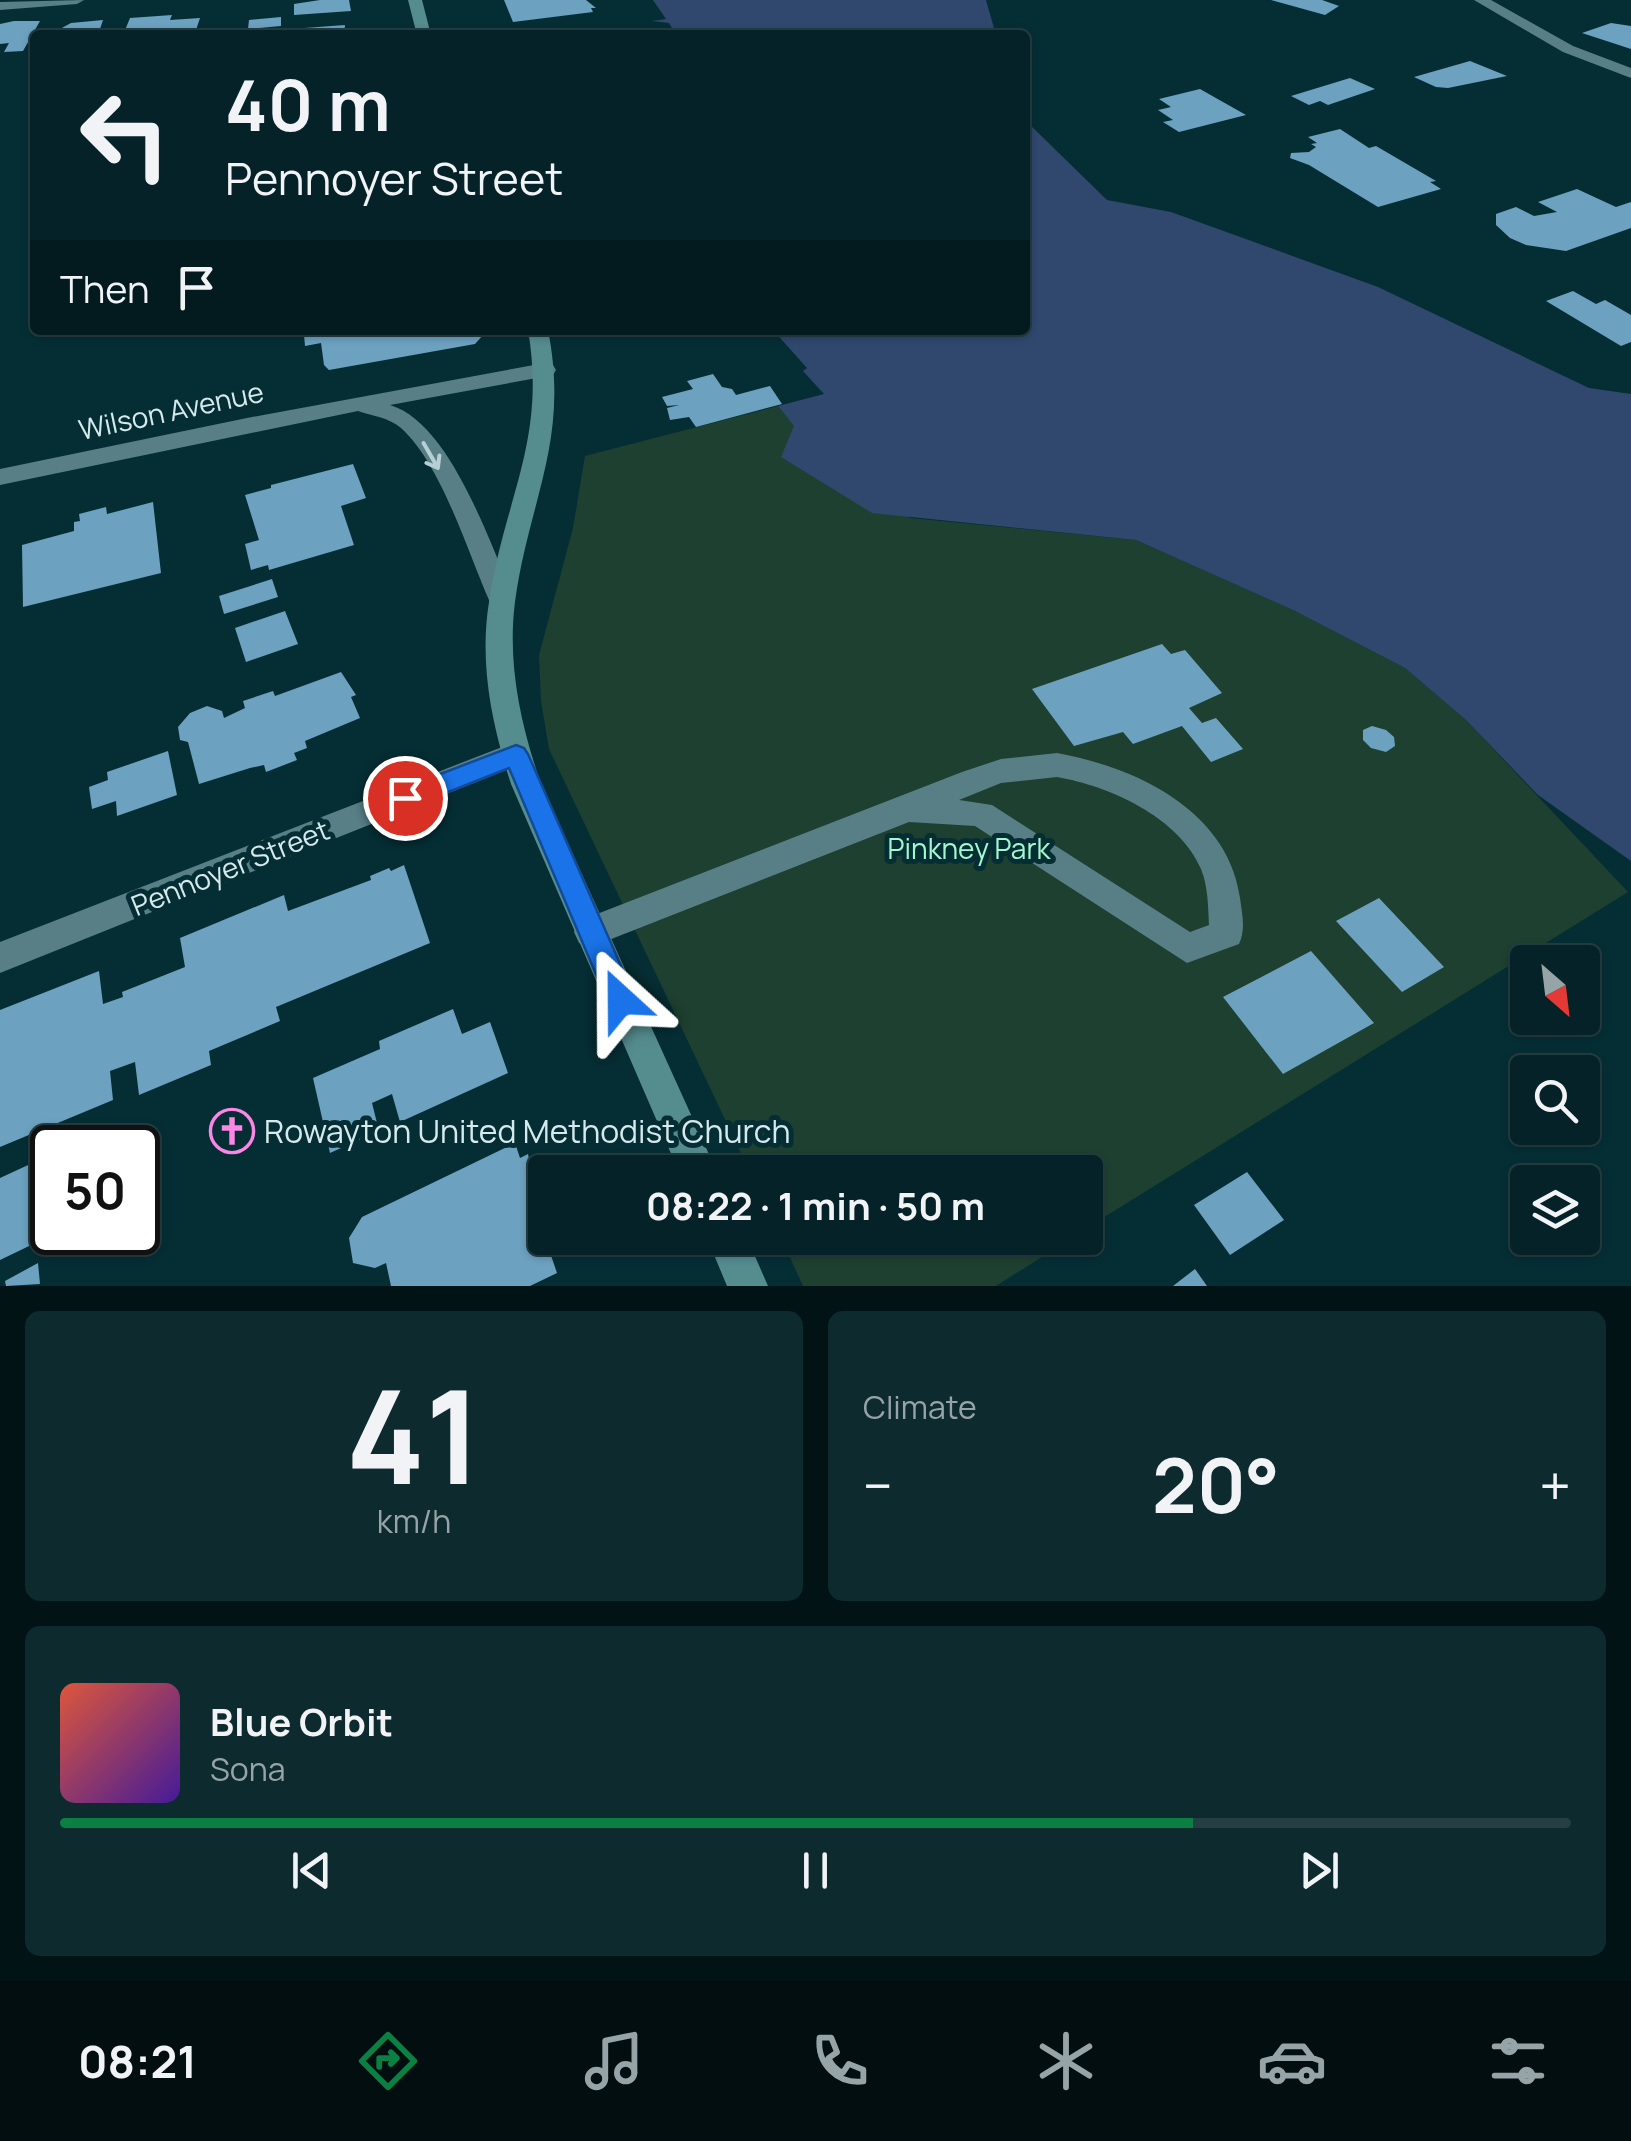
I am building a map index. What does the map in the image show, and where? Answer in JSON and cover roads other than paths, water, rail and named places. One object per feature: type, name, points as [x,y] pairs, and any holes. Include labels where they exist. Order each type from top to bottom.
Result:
[{"type":"main road","points":[[415,0],[423,30]]},
{"type":"main road","points":[[539,335],[545,370],[544,424],[502,600],[498,639],[508,724],[516,754],[590,932],[690,1155]]},
{"type":"main road","points":[[734,1255],[748,1286]]},
{"type":"street","points":[[0,6],[77,0]]},
{"type":"street","points":[[1482,0],[1568,48],[1631,73]]},
{"type":"street","name":"Wilson Avenue","points":[[0,477],[355,404],[545,370]]},
{"type":"street","name":"Wilson Avenue","points":[[355,404],[398,415],[418,433],[454,495],[502,600]]},
{"type":"street","name":"Pennoyer Street","points":[[0,958],[516,754]]},
{"type":"street","points":[[590,932],[908,809],[986,773],[1060,763],[1122,782],[1178,815],[1216,865],[1227,932],[1187,948],[981,814],[908,809]]},
{"type":"water","points":[[653,0],[986,0],[995,30],[673,30],[669,23],[652,21],[666,19]]},
{"type":"water","points":[[1030,125],[1107,200],[1171,212],[1378,287],[1589,388],[1631,394],[1631,861],[1538,795],[1466,720],[1405,668],[1293,610],[1136,540],[872,513],[781,457],[794,426],[778,406],[824,394],[803,371],[807,368],[777,335],[1030,335]]},
{"type":"place","name":"Rowayton United Methodist Church","points":[[232,1131]]},
{"type":"park label","name":"Pinkney Park","points":[[969,848]]}]
